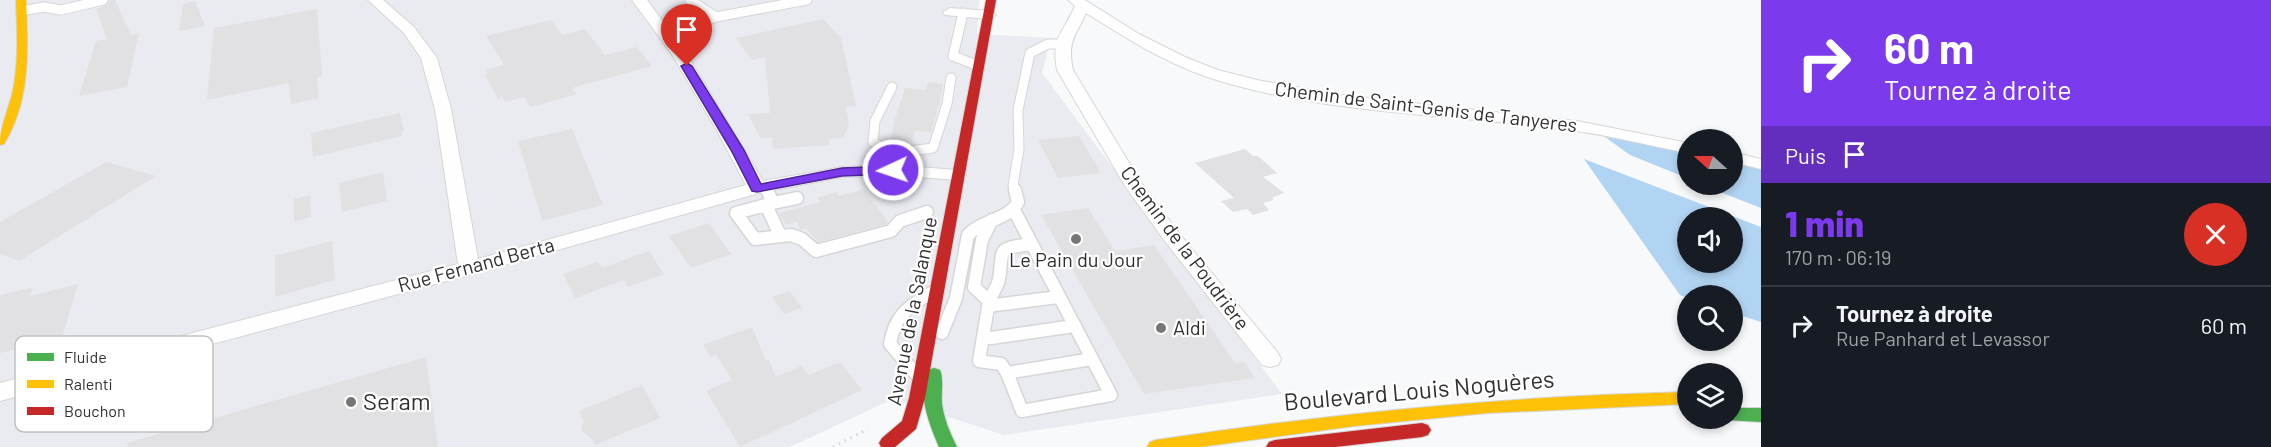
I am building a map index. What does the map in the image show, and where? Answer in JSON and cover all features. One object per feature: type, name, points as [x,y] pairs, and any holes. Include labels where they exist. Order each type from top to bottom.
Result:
[{"type":"main road","name":"Avenue de la Salanque","points":[[888,443],[910,424],[921,379],[991,0]]},
{"type":"main road","name":"Avenue de la Salanque","points":[[948,447],[938,427],[932,405],[941,336],[972,153],[1000,4],[1003,0]]},
{"type":"main road","points":[[0,141],[20,98],[21,5]]},
{"type":"main road","name":"Boulevard Louis Noguères","points":[[1156,447],[1269,427],[1381,414],[1590,398],[1677,398]]},
{"type":"main road","points":[[1743,415],[1761,415]]},
{"type":"main road","name":"Boulevard Louis Noguères","points":[[1275,447],[1438,428]]},
{"type":"main road","points":[[873,447],[888,443],[910,442]]},
{"type":"street","points":[[375,0],[410,30],[429,58],[443,109],[470,267]]},
{"type":"street","points":[[639,0],[666,34],[765,196]]},
{"type":"street","points":[[1062,44],[1078,3]]},
{"type":"street","name":"Chemin de Saint-Genis de Tanyeres","points":[[1078,3],[1180,60],[1212,73],[1256,85],[1341,100],[1577,126],[1677,146]]},
{"type":"street","points":[[956,13],[989,15]]},
{"type":"street","name":"Chemin de la Poudrière","points":[[1062,44],[1060,52],[1065,70],[1132,182],[1171,236],[1270,359]]},
{"type":"street","points":[[1743,160],[1761,164]]},
{"type":"street","name":"Rue Fernand Berta","points":[[211,336],[470,267],[765,196],[842,172],[894,161],[957,175]]},
{"type":"street","name":"Rue Fernand Berta","points":[[0,392],[15,388]]},
{"type":"lane","points":[[21,5],[46,3],[61,10],[103,0]]},
{"type":"lane","points":[[690,0],[716,17]]},
{"type":"lane","points":[[666,34],[716,17],[807,0]]},
{"type":"lane","points":[[956,13],[953,56],[979,66]]},
{"type":"lane","points":[[1031,244],[1009,247],[1000,257],[999,281],[989,303],[979,361],[1001,364],[1007,373],[1022,411],[1111,395],[1014,210],[1017,201],[1013,185],[1019,149],[1018,110],[1030,53],[1048,44],[1062,44]]},
{"type":"lane","points":[[892,87],[875,121],[873,142],[894,161],[933,148],[945,107],[950,99],[951,78]]},
{"type":"lane","points":[[797,198],[765,196],[736,213],[755,239],[779,233],[802,238],[811,249],[816,251],[891,231],[900,221],[927,212]]},
{"type":"lane","points":[[765,196],[779,233]]},
{"type":"lane","points":[[941,336],[956,298],[968,235],[975,227],[1014,210]]},
{"type":"lane","points":[[989,303],[974,287],[982,240],[992,220]]},
{"type":"lane","points":[[921,379],[890,344],[892,325],[910,305],[936,290]]},
{"type":"lane","points":[[989,303],[1058,297]]},
{"type":"lane","points":[[982,337],[991,338],[1074,326]]},
{"type":"lane","points":[[1007,373],[1092,359]]},
{"type":"shaded area","points":[[0,0],[979,0],[977,34],[1051,38],[1042,73],[1282,394],[1004,435],[893,399],[790,447],[0,447]]},
{"type":"water","points":[[1605,137],[1677,150],[1677,174],[1630,155]]},
{"type":"water","points":[[1584,159],[1709,207],[1677,207],[1677,273],[1743,273],[1743,220],[1761,227],[1761,322],[1743,316],[1743,285],[1677,285],[1677,291]]},
{"type":"water","points":[[1743,163],[1761,167],[1761,208],[1728,195],[1743,195]]},
{"type":"building","points":[[110,0],[115,0],[131,35],[139,33],[127,87],[79,96],[96,41],[107,39],[96,9],[107,5]]},
{"type":"building","points":[[195,1],[205,26],[179,31],[183,4]]},
{"type":"building","points":[[317,9],[322,76],[317,78],[319,98],[291,104],[289,83],[207,100],[214,28]]},
{"type":"building","points":[[823,19],[841,38],[856,106],[846,107],[849,126],[843,138],[829,139],[829,145],[773,149],[772,137],[760,138],[748,114],[770,113],[765,57],[752,60],[736,38]]},
{"type":"building","points":[[551,20],[562,35],[585,29],[605,55],[637,47],[652,66],[572,88],[577,94],[530,107],[524,97],[505,102],[502,97],[498,99],[485,75],[488,74],[486,70],[504,65],[486,36]]},
{"type":"building","points":[[928,82],[943,84],[931,132],[915,131],[912,142],[891,140],[905,88],[926,90]]},
{"type":"building","points":[[400,113],[404,131],[401,131],[402,136],[313,157],[311,133]]},
{"type":"building","points":[[572,129],[603,205],[542,221],[518,141]]},
{"type":"building","points":[[1079,136],[1101,173],[1058,178],[1038,140]]},
{"type":"building","points":[[1245,149],[1253,156],[1258,156],[1277,173],[1263,177],[1284,193],[1272,198],[1274,200],[1263,203],[1269,210],[1253,215],[1247,209],[1233,212],[1221,201],[1234,198],[1195,163]]},
{"type":"building","points":[[106,162],[156,176],[19,261],[0,254],[0,222]]},
{"type":"building","points":[[383,172],[387,201],[342,212],[339,183]]},
{"type":"building","points":[[864,189],[888,222],[886,224],[818,242],[806,228],[801,230],[797,222],[786,225],[779,213],[820,202],[817,198],[837,192],[839,196]]},
{"type":"building","points":[[310,195],[311,217],[294,222],[294,199]]},
{"type":"building","points":[[1088,208],[1115,251],[1154,245],[1235,363],[1244,362],[1255,378],[1144,394],[1041,215]]},
{"type":"building","points":[[709,223],[731,254],[691,268],[669,236]]},
{"type":"building","points":[[332,241],[335,280],[275,297],[275,256]]},
{"type":"building","points":[[649,251],[664,274],[628,287],[624,280],[575,298],[563,274],[598,262],[602,268]]},
{"type":"building","points":[[78,284],[63,336],[15,336],[15,349],[0,353],[0,295],[33,287],[30,296]]},
{"type":"building","points":[[790,291],[802,308],[784,314],[772,297]]},
{"type":"building","points":[[752,327],[766,361],[769,360],[776,377],[801,366],[809,375],[840,362],[862,390],[740,447],[706,391],[732,380],[716,354],[711,357],[703,345]]},
{"type":"building","name":"Seram","points":[[426,357],[438,447],[128,447],[127,443],[165,432],[213,432],[213,418]]},
{"type":"building","points":[[642,385],[660,418],[595,445],[591,438],[583,432],[581,427],[584,421],[579,411]]},
{"type":"traffic: fast","points":[[934,374],[935,411],[948,447]]},
{"type":"traffic: fast","points":[[1743,415],[1761,415]]},
{"type":"traffic: slow","points":[[0,141],[15,107],[19,90],[22,55],[21,0]]},
{"type":"traffic: slow","points":[[1156,447],[1289,427],[1421,412],[1554,402],[1677,398]]},
{"type":"traffic: jam","points":[[888,443],[910,424],[917,398],[991,0]]},
{"type":"traffic: jam","points":[[1275,447],[1422,430]]},
{"type":"place","name":"Le Pain du Jour","points":[[1076,239]]},
{"type":"place","name":"Aldi","points":[[1161,328]]},
{"type":"place","name":"Seram","points":[[351,402]]},
{"type":"route","points":[[687,66],[757,188],[842,172],[893,170]]}]
